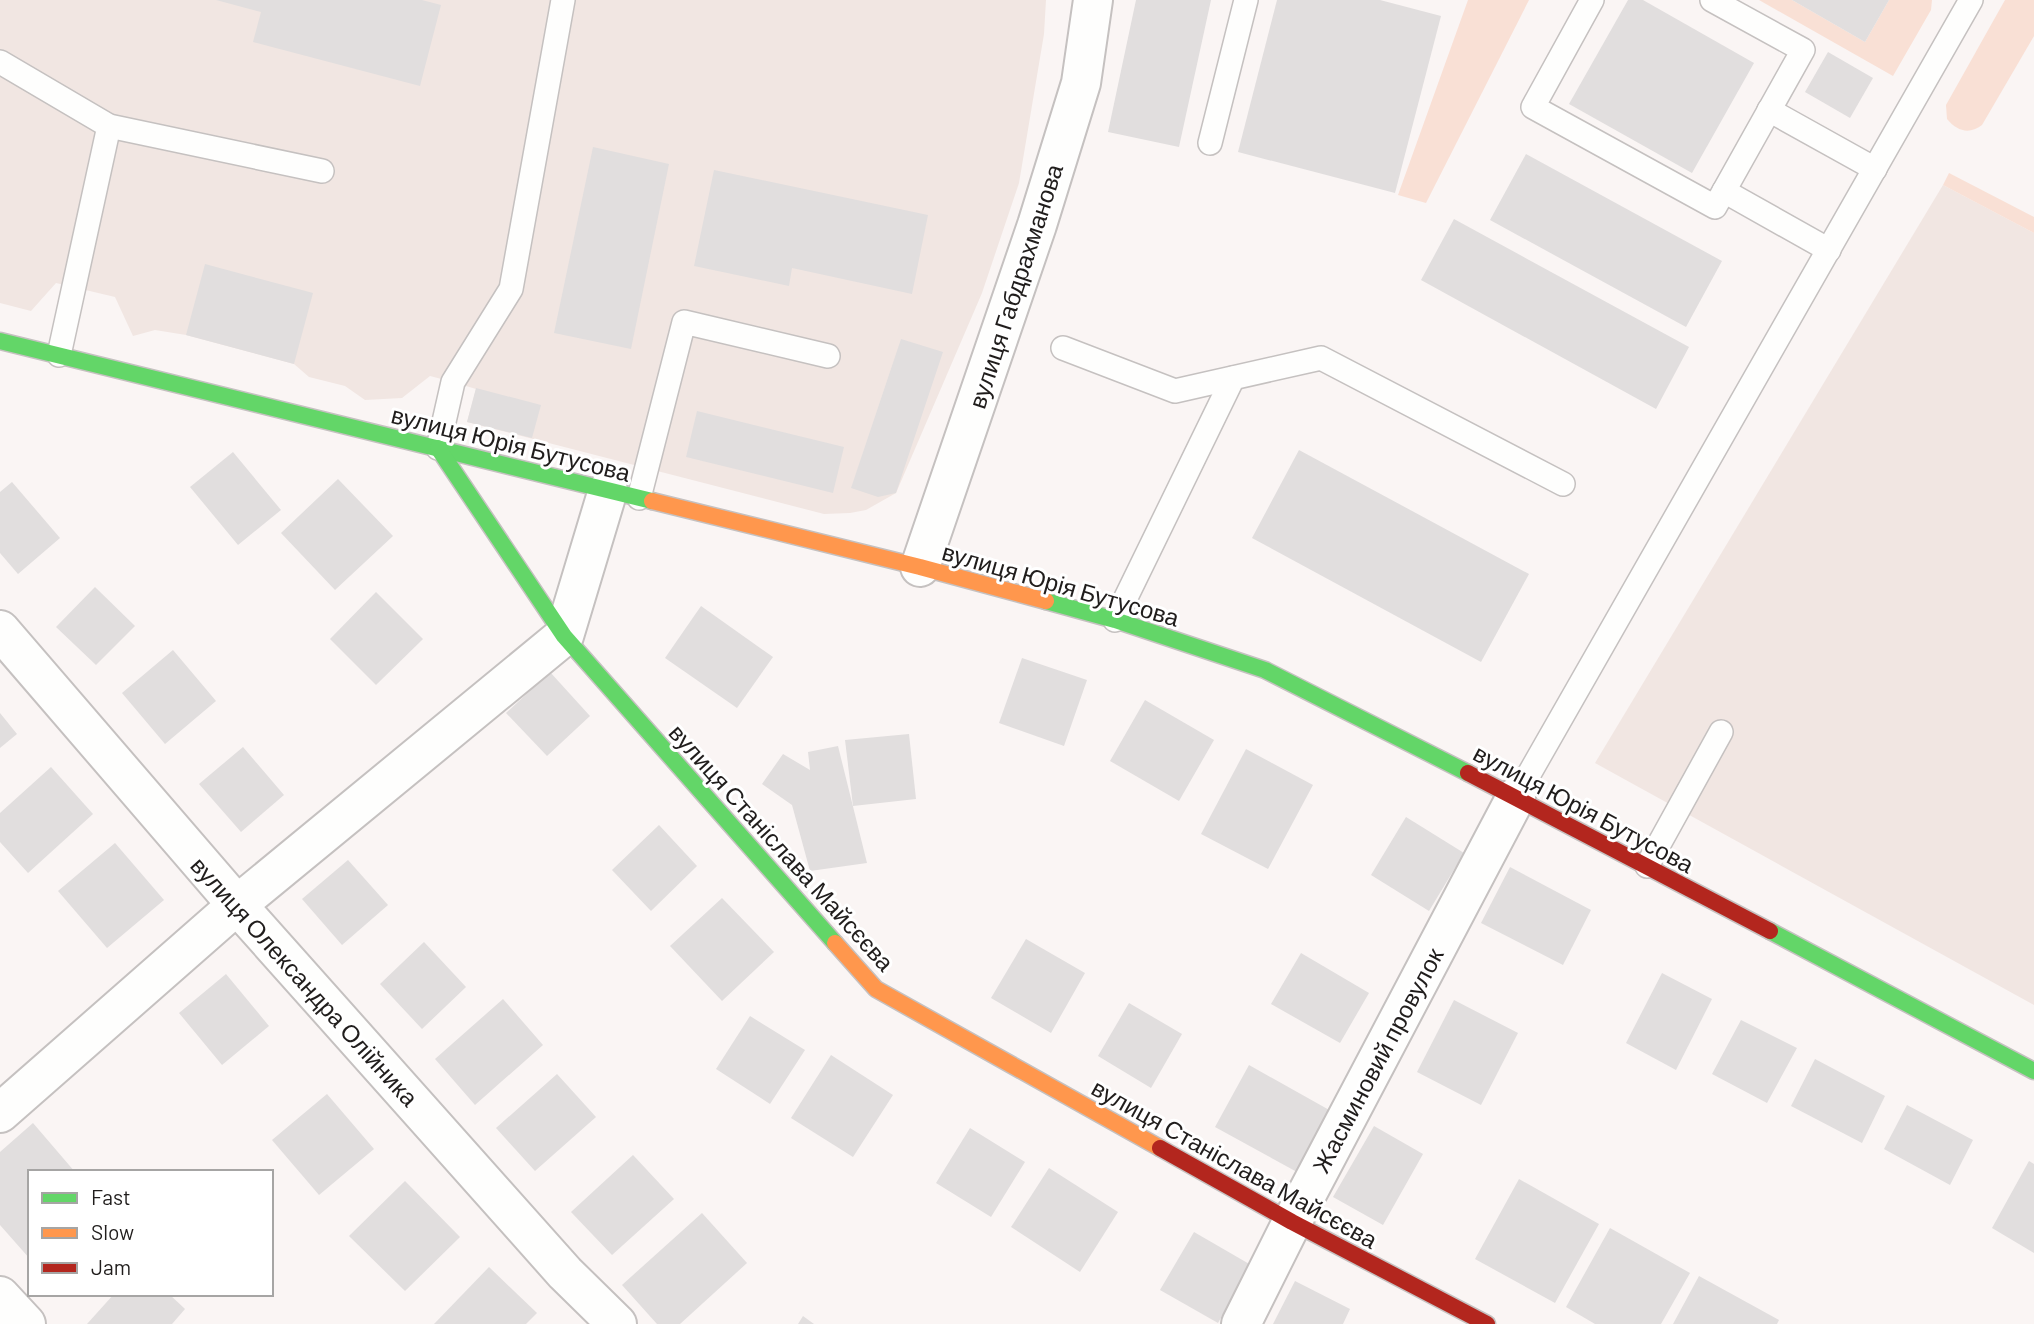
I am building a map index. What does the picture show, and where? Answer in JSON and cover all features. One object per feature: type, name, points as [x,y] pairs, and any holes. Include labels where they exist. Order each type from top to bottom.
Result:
[{"type":"street","name":"вулиця Габдрахманова","points":[[920,567],[1037,225],[1082,83],[1093,0]]},
{"type":"street","name":"вулиця Юрія Бутусова","points":[[0,341],[920,567],[1115,620],[1265,670],[1516,797],[2034,1071]]},
{"type":"street","name":"вулиця Станіслава Майсєєва","points":[[438,448],[564,635],[876,989],[1292,1222],[1487,1324]]},
{"type":"street","points":[[0,1113],[237,905],[564,635],[623,494]]},
{"type":"street","name":"вулиця Олександра Олійника","points":[[0,630],[237,905],[565,1273],[617,1324]]},
{"type":"street","name":"Жасминовий провулок","points":[[1241,1324],[1516,797]]},
{"type":"street","points":[[0,1296],[26,1324]]},
{"type":"lane","points":[[438,448],[453,382],[511,289],[563,0]]},
{"type":"lane","points":[[1210,143],[1246,0]]},
{"type":"lane","points":[[1592,0],[1533,107],[1715,207],[1802,50],[1712,0]]},
{"type":"lane","points":[[1516,797],[1971,0]]},
{"type":"lane","points":[[0,62],[109,126],[322,171]]},
{"type":"lane","points":[[1769,110],[1875,169]]},
{"type":"lane","points":[[59,355],[109,126]]},
{"type":"lane","points":[[1724,191],[1829,250]]},
{"type":"lane","points":[[623,494],[684,322],[828,356]]},
{"type":"lane","points":[[1062,348],[1175,391],[1321,358],[1563,484]]},
{"type":"lane","points":[[1115,620],[1233,378]]},
{"type":"lane","points":[[1647,866],[1721,732]]},
{"type":"shaded area","points":[[0,0],[1046,0],[1044,34],[1019,183],[982,293],[896,493],[866,510],[824,514],[467,422],[476,389],[430,376],[402,398],[365,400],[345,386],[309,377],[294,364],[186,335],[155,330],[133,336],[115,297],[56,283],[31,311],[0,303]]},
{"type":"shaded area","points":[[1468,0],[1529,0],[1426,203],[1398,195]]},
{"type":"shaded area","points":[[1759,0],[1792,0],[1865,42],[1889,0],[1932,0],[1931,10],[1893,76]]},
{"type":"shaded area","points":[[2005,0],[2034,0],[2034,36],[1982,125],[1968,131],[1959,129],[1947,119],[1946,105]]},
{"type":"shaded area","points":[[1949,173],[2034,217],[2034,233],[1943,185]]},
{"type":"shaded area","points":[[1943,185],[2034,233],[2034,1005],[1595,763]]},
{"type":"building","points":[[216,0],[422,0],[441,5],[420,86],[253,42],[261,12]]},
{"type":"building","points":[[1136,0],[1211,0],[1179,147],[1108,132]]},
{"type":"building","points":[[1277,0],[1380,0],[1441,16],[1395,193],[1238,152]]},
{"type":"building","points":[[1628,0],[1643,0],[1754,63],[1692,173],[1569,104]]},
{"type":"building","points":[[1792,0],[1889,0],[1865,42]]},
{"type":"building","points":[[1828,52],[1873,78],[1850,118],[1805,92]]},
{"type":"building","points":[[593,147],[669,164],[631,349],[554,333]]},
{"type":"building","points":[[1526,154],[1722,261],[1686,327],[1490,220]]},
{"type":"building","points":[[714,170],[928,215],[912,294],[792,268],[789,286],[694,266]]},
{"type":"building","points":[[1454,219],[1689,347],[1656,409],[1421,280]]},
{"type":"building","points":[[205,264],[313,293],[294,364],[186,335]]},
{"type":"building","points":[[901,339],[943,352],[896,493],[878,497],[851,488]]},
{"type":"building","points":[[476,388],[541,405],[532,438],[467,422]]},
{"type":"building","points":[[697,411],[844,447],[833,493],[686,457]]},
{"type":"building","points":[[1299,450],[1529,574],[1481,662],[1252,538]]},
{"type":"building","points":[[233,452],[281,510],[238,545],[190,487]]},
{"type":"building","points":[[338,479],[393,536],[335,590],[281,533]]},
{"type":"building","points":[[12,482],[60,538],[18,574],[0,553],[0,492]]},
{"type":"building","points":[[95,587],[135,626],[96,665],[56,627]]},
{"type":"building","points":[[376,592],[423,639],[376,685],[330,639]]},
{"type":"building","points":[[701,606],[773,657],[737,708],[665,658]]},
{"type":"building","points":[[173,650],[216,701],[165,744],[122,693]]},
{"type":"building","points":[[1022,658],[1087,680],[1064,746],[999,723]]},
{"type":"building","points":[[550,672],[590,716],[547,756],[506,713]]},
{"type":"building","points":[[1145,700],[1214,740],[1179,801],[1110,761]]},
{"type":"building","points":[[0,713],[17,734],[0,748]]},
{"type":"building","points":[[909,734],[916,799],[853,806],[845,740]]},
{"type":"building","points":[[838,746],[867,863],[810,871],[792,805],[762,784],[783,754],[810,770],[808,752]]},
{"type":"building","points":[[243,747],[284,795],[241,832],[199,784]]},
{"type":"building","points":[[1246,749],[1313,785],[1268,869],[1201,834]]},
{"type":"building","points":[[51,767],[93,814],[28,873],[0,842],[0,813]]},
{"type":"building","points":[[1406,817],[1464,853],[1429,911],[1371,875]]},
{"type":"building","points":[[659,825],[697,866],[651,911],[612,870]]},
{"type":"building","points":[[115,843],[164,900],[107,948],[58,891]]},
{"type":"building","points":[[348,860],[388,905],[342,945],[302,899]]},
{"type":"building","points":[[1510,867],[1591,910],[1563,965],[1481,923]]},
{"type":"building","points":[[722,898],[774,952],[722,1001],[670,946]]},
{"type":"building","points":[[1026,939],[1085,973],[1051,1033],[991,998]]},
{"type":"building","points":[[424,942],[466,987],[422,1029],[380,984]]},
{"type":"building","points":[[1301,953],[1369,993],[1340,1043],[1271,1004]]},
{"type":"building","points":[[1662,973],[1712,999],[1676,1070],[1626,1043]]},
{"type":"building","points":[[226,974],[269,1026],[222,1065],[179,1013]]},
{"type":"building","points":[[503,999],[543,1045],[475,1105],[435,1059]]},
{"type":"building","points":[[1454,1000],[1518,1033],[1481,1105],[1417,1072]]},
{"type":"building","points":[[1129,1003],[1182,1034],[1151,1088],[1098,1056]]},
{"type":"building","points":[[750,1016],[805,1050],[770,1104],[716,1069]]},
{"type":"building","points":[[1741,1020],[1797,1048],[1767,1103],[1712,1074]]},
{"type":"building","points":[[831,1055],[893,1095],[853,1157],[791,1118]]},
{"type":"building","points":[[1815,1059],[1885,1096],[1862,1143],[1791,1106]]},
{"type":"building","points":[[1249,1065],[1331,1111],[1297,1172],[1215,1127]]},
{"type":"building","points":[[557,1074],[596,1117],[535,1171],[496,1128]]},
{"type":"building","points":[[327,1094],[374,1149],[319,1195],[272,1140]]},
{"type":"building","points":[[1907,1105],[1973,1140],[1950,1185],[1884,1149]]},
{"type":"building","points":[[33,1123],[73,1170],[28,1170],[28,1257],[0,1225],[0,1152]]},
{"type":"building","points":[[1374,1126],[1423,1154],[1383,1225],[1333,1197]]},
{"type":"building","points":[[970,1128],[1025,1162],[991,1217],[936,1183]]},
{"type":"building","points":[[633,1155],[674,1199],[612,1255],[571,1212]]},
{"type":"building","points":[[2029,1161],[2034,1164],[2034,1253],[1992,1228]]},
{"type":"building","points":[[1049,1168],[1118,1212],[1080,1272],[1011,1227]]},
{"type":"building","points":[[1519,1179],[1599,1224],[1555,1303],[1475,1259]]},
{"type":"building","points":[[405,1181],[460,1237],[405,1291],[349,1236]]},
{"type":"building","points":[[702,1213],[747,1263],[680,1324],[657,1324],[622,1285]]},
{"type":"building","points":[[1610,1228],[1690,1273],[1661,1324],[1595,1324],[1566,1307]]},
{"type":"building","points":[[1194,1232],[1251,1265],[1218,1323],[1160,1290]]},
{"type":"building","points":[[489,1267],[537,1313],[526,1324],[434,1324]]},
{"type":"building","points":[[1699,1276],[1779,1320],[1777,1324],[1673,1324]]},
{"type":"building","points":[[1295,1281],[1350,1309],[1343,1324],[1273,1324]]},
{"type":"building","points":[[112,1296],[171,1296],[185,1309],[172,1324],[87,1324]]},
{"type":"building","points":[[803,1316],[814,1324],[798,1324]]},
{"type":"traffic: fast","points":[[0,341],[652,501]]},
{"type":"traffic: fast","points":[[438,448],[564,636],[835,943]]},
{"type":"traffic: fast","points":[[1046,601],[1115,620],[1265,670],[1468,773]]},
{"type":"traffic: fast","points":[[1770,931],[2034,1071]]},
{"type":"traffic: slow","points":[[652,501],[1046,601]]},
{"type":"traffic: slow","points":[[835,943],[876,989],[1160,1148]]},
{"type":"traffic: jam","points":[[1468,773],[1770,931]]},
{"type":"traffic: jam","points":[[1160,1148],[1292,1222],[1487,1324]]}]
